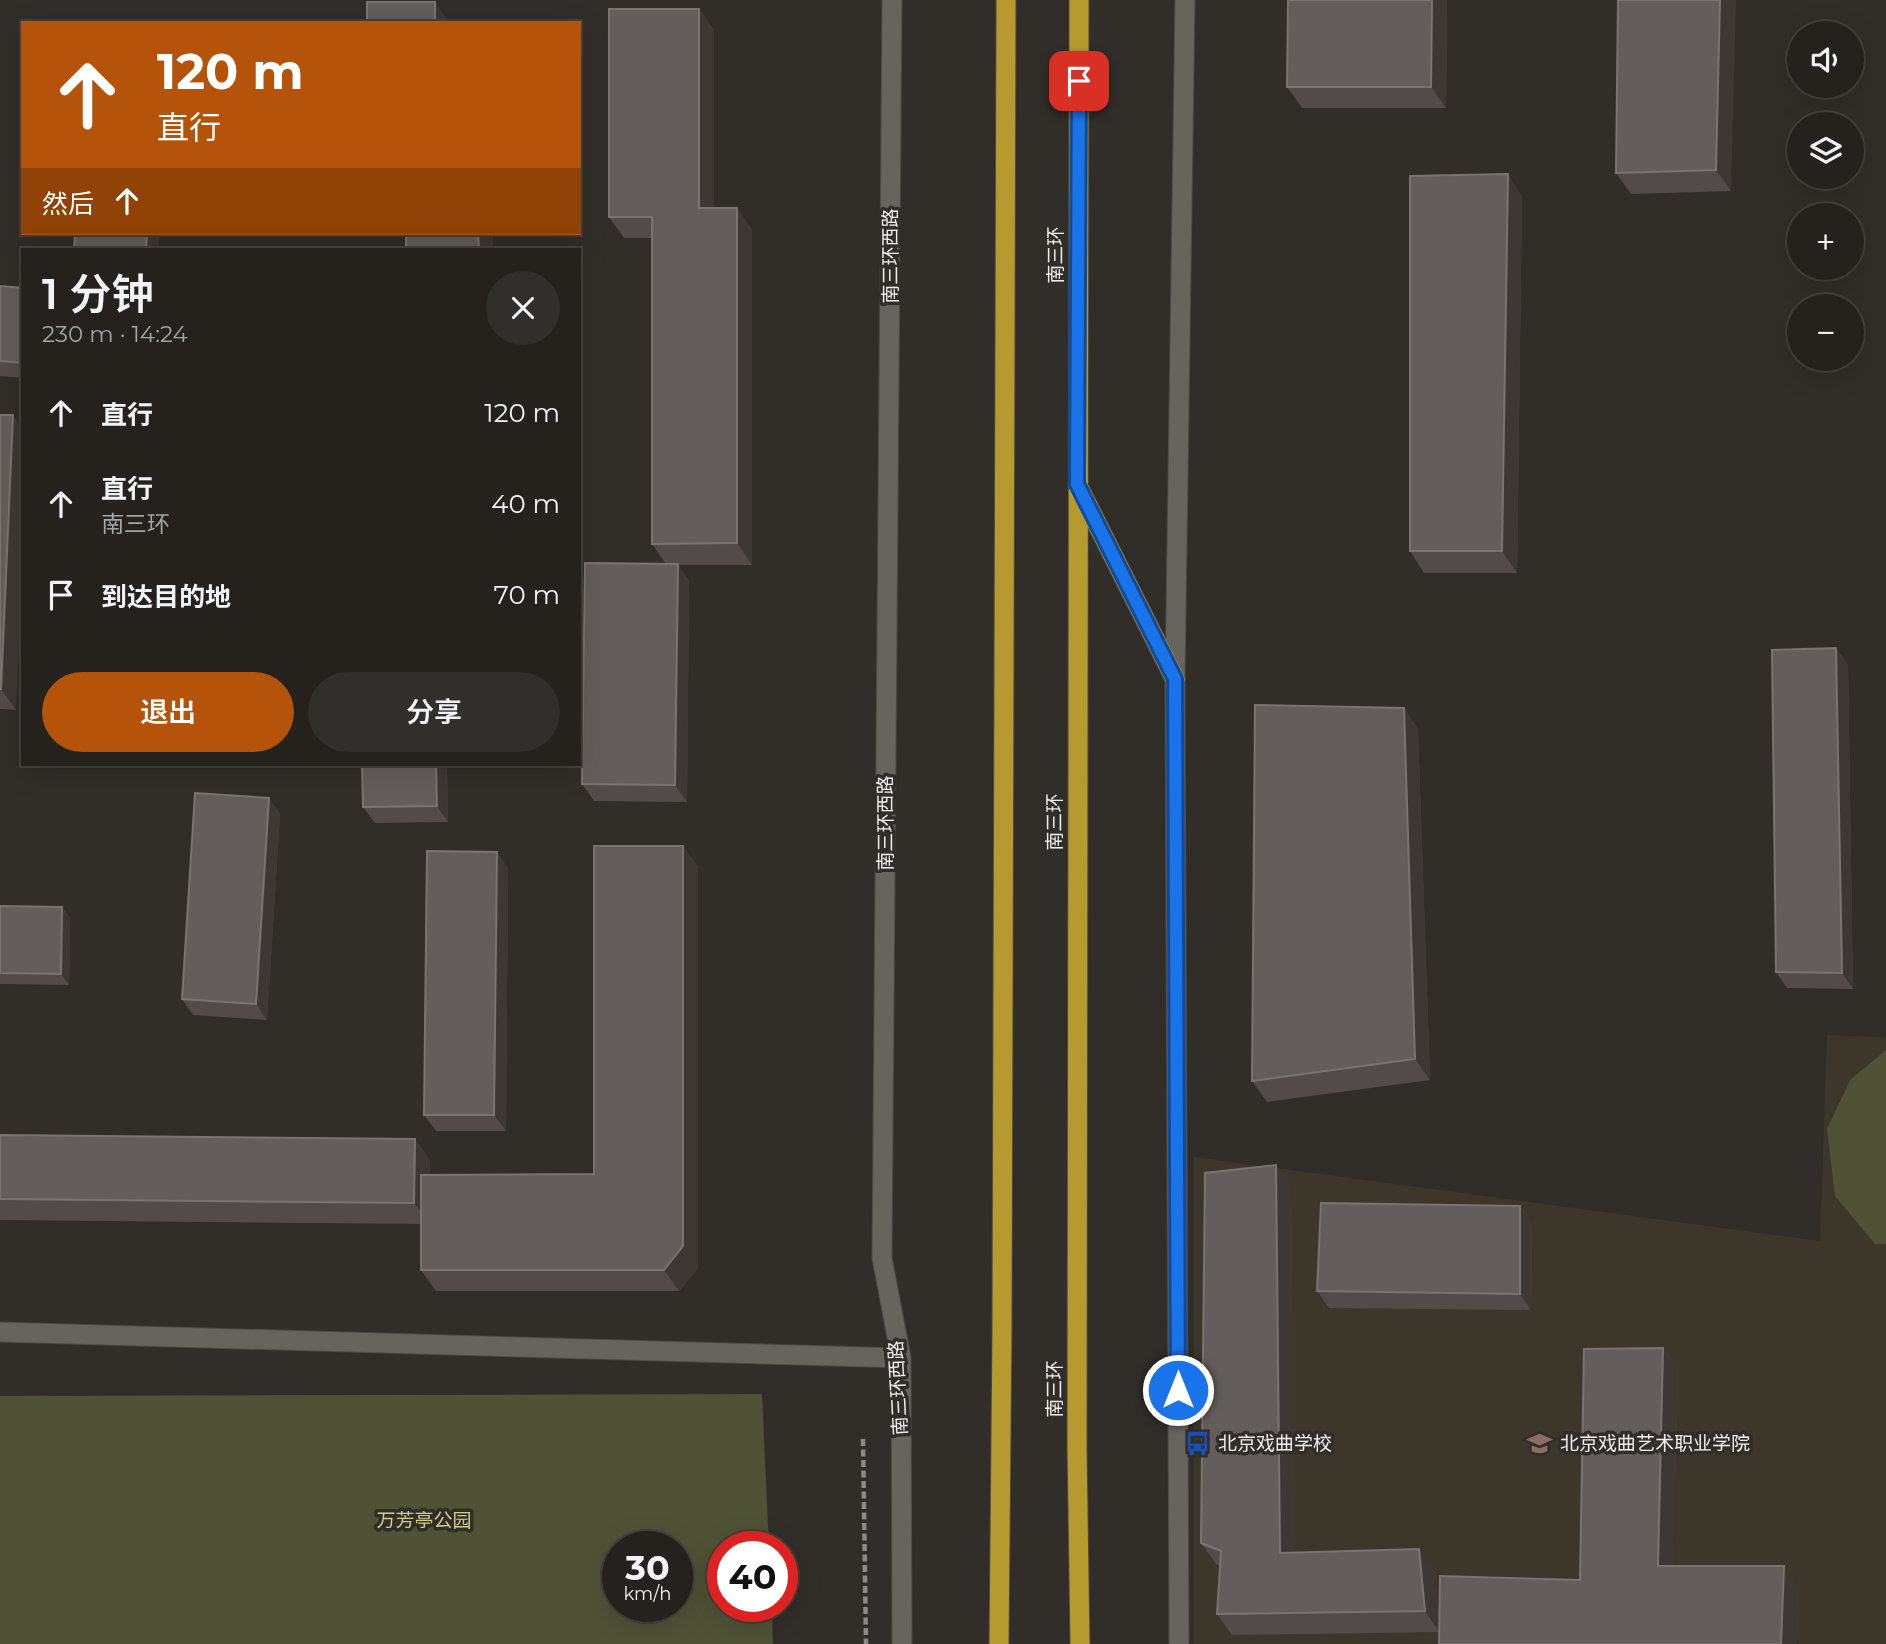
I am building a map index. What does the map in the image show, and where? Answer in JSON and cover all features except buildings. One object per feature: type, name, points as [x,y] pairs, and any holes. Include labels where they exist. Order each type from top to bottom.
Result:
[{"type":"highway","points":[[999,1644],[1006,0]]},
{"type":"highway","name":"南三环","points":[[1079,0],[1077,1446],[1080,1644]]},
{"type":"highway","points":[[1077,484],[1175,679]]},
{"type":"street","name":"南三环西路","points":[[892,0],[882,1258],[901,1358],[902,1644]]},
{"type":"street","points":[[1179,1644],[1175,679],[1185,0]]},
{"type":"street","points":[[0,1332],[901,1358]]},
{"type":"path","points":[[863,1438],[866,1644]]},
{"type":"shaded area","name":"北京戏曲艺术职业学院","points":[[1827,1035],[1886,1038],[1886,1644],[1194,1644],[1194,1157],[1820,1241]]},
{"type":"green space","points":[[1886,1050],[1886,1244],[1875,1244],[1835,1196],[1827,1129],[1850,1080]]},
{"type":"green space","name":"万芳亭公园","points":[[762,1394],[768,1531],[707,1531],[707,1622],[772,1622],[773,1644],[0,1644],[0,1396]]},
{"type":"place","name":"北京戏曲学校","points":[[1198,1443]]},
{"type":"place","name":"北京戏曲艺术职业学院","points":[[1540,1443]]},
{"type":"route","points":[[1079,81],[1077,484],[1175,679],[1178,1390]]}]
